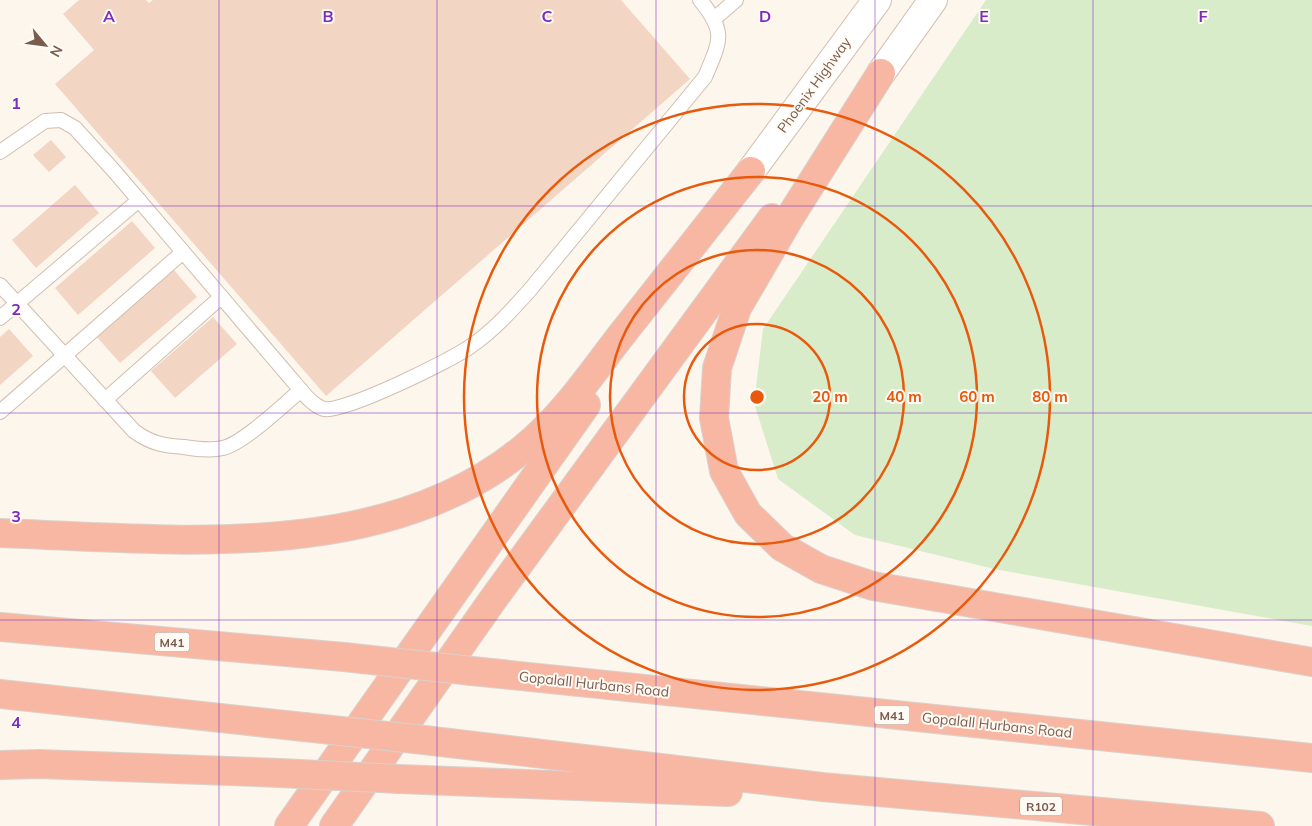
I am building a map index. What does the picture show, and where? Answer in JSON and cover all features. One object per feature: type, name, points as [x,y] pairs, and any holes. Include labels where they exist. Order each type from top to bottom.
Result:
[{"type":"highway","points":[[881,73],[790,217],[737,308],[717,368],[714,418],[724,471],[748,514],[782,547],[821,569],[873,586],[1312,662]]},
{"type":"highway","points":[[334,826],[494,598],[803,175],[881,73]]},
{"type":"highway","points":[[0,533],[175,539],[286,536],[357,526],[438,500],[486,475],[524,448],[563,410],[751,171]]},
{"type":"highway","points":[[289,826],[751,171]]},
{"type":"highway","name":"Gopalall Hurbans Road","points":[[0,627],[344,657],[1312,758]]},
{"type":"highway","points":[[0,694],[424,740],[822,787]]},
{"type":"highway","points":[[0,765],[39,764],[280,773],[745,793],[822,787]]},
{"type":"highway","name":"R102","points":[[822,787],[1260,826]]},
{"type":"main road","name":"Phoenix Highway","points":[[751,171],[877,0]]},
{"type":"main road","points":[[881,73],[933,0]]},
{"type":"lane","points":[[0,152],[45,122],[61,120],[75,128],[301,390],[313,403],[323,408],[334,409],[360,401],[471,347],[505,318],[705,77],[720,40],[718,26],[700,0]]},
{"type":"lane","points":[[714,19],[736,0]]},
{"type":"lane","points":[[0,318],[139,200]]},
{"type":"lane","points":[[0,412],[183,252]]},
{"type":"lane","points":[[0,285],[15,304],[134,431],[146,440],[160,445],[209,450],[224,448],[237,441],[301,390]]},
{"type":"lane","points":[[105,400],[222,297]]},
{"type":"green space","points":[[986,0],[1312,0],[1312,626],[994,569],[855,535],[778,479],[754,403],[763,329]]},
{"type":"building","points":[[79,0],[146,0],[149,3],[153,0],[621,0],[690,79],[326,396],[55,84],[94,50],[63,14]]},
{"type":"building","points":[[51,140],[66,157],[49,172],[33,155]]},
{"type":"building","points":[[75,185],[99,213],[36,268],[12,240]]},
{"type":"building","points":[[132,221],[155,248],[78,315],[55,288]]},
{"type":"building","points":[[174,270],[197,297],[120,363],[96,336]]},
{"type":"building","points":[[213,317],[237,344],[175,398],[151,371]]},
{"type":"building","points":[[9,329],[33,356],[0,385],[0,337]]}]
